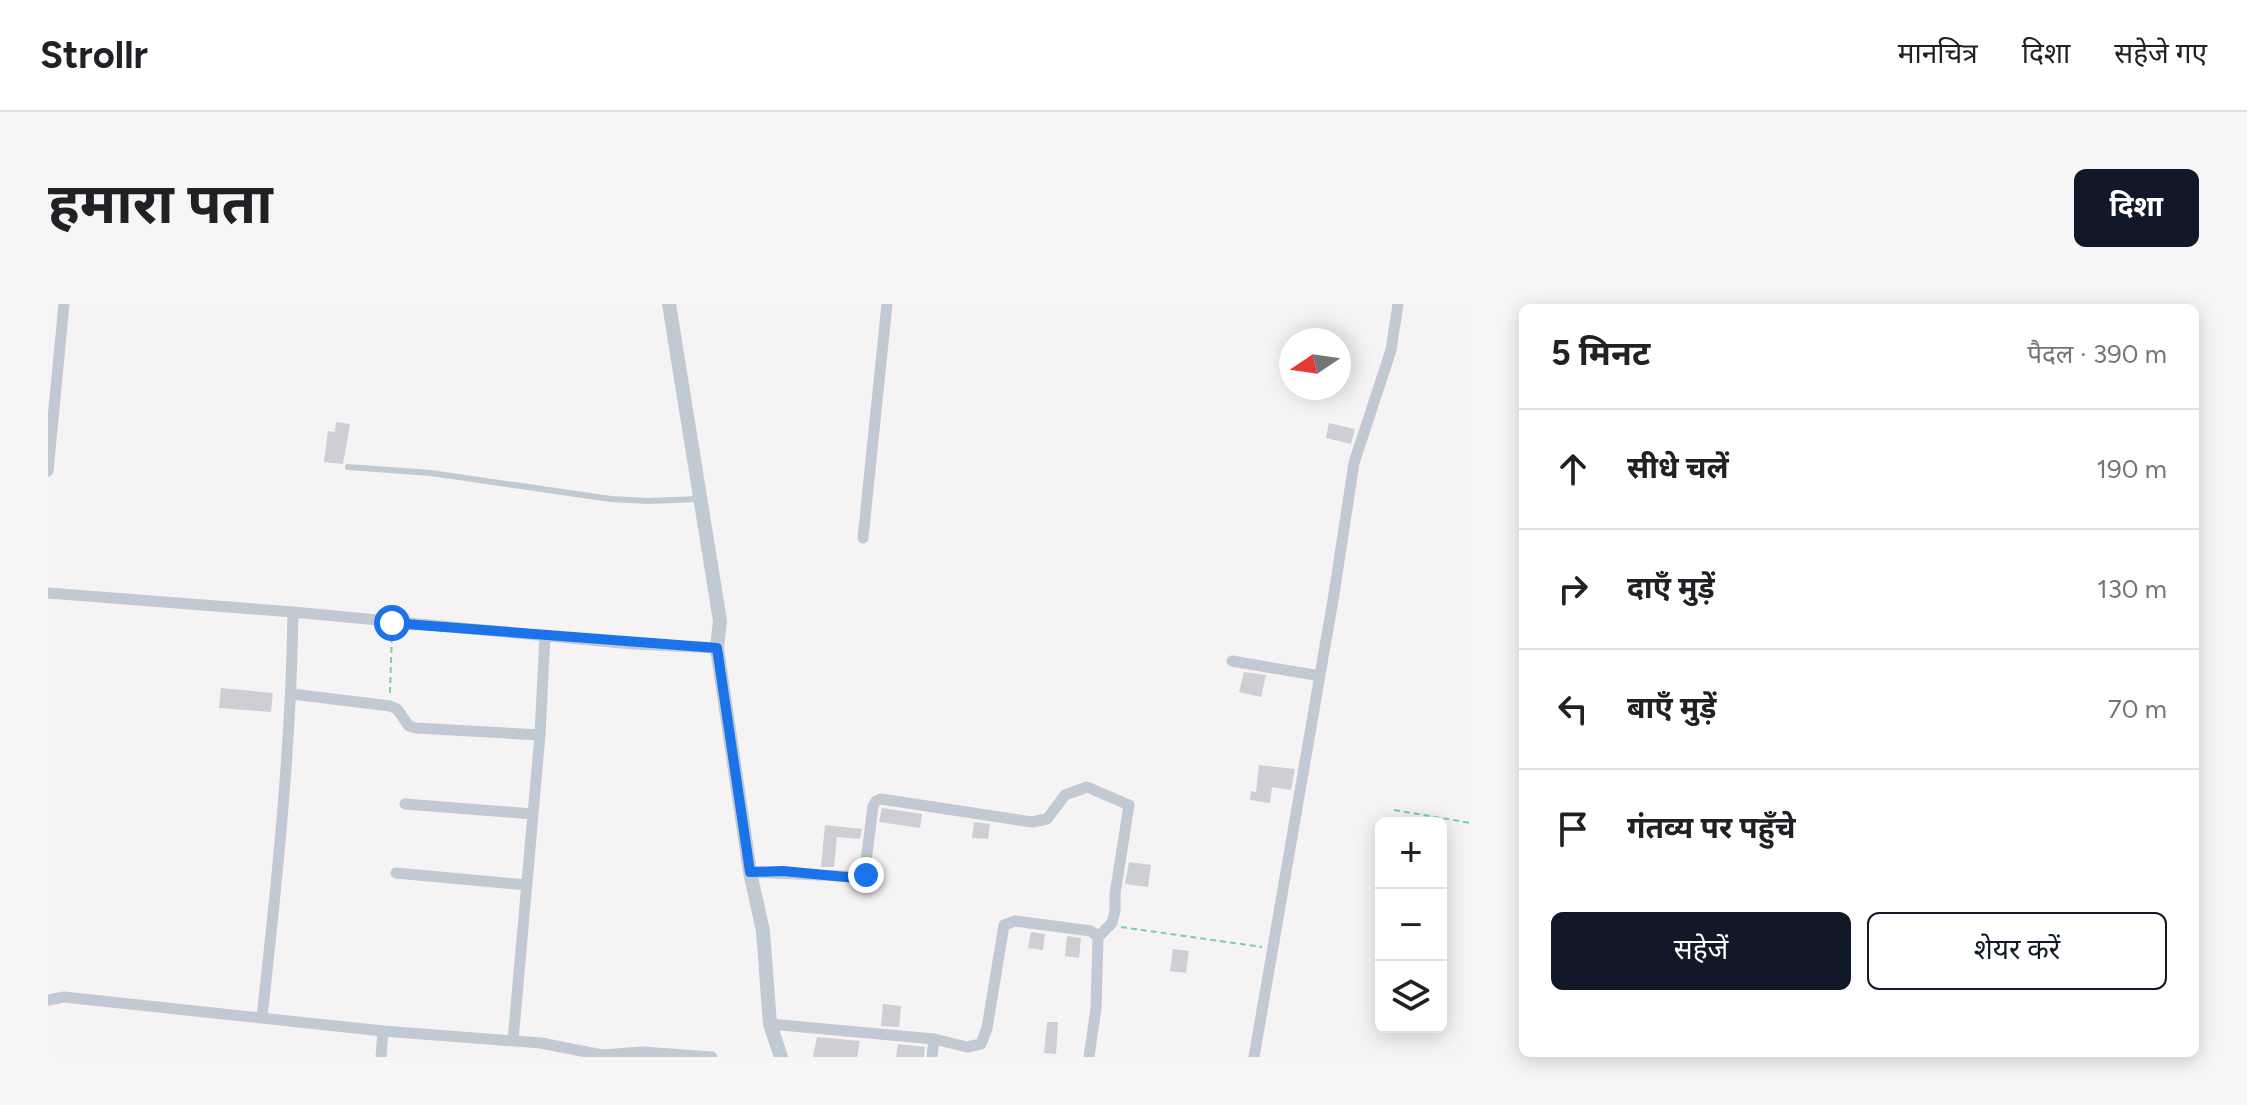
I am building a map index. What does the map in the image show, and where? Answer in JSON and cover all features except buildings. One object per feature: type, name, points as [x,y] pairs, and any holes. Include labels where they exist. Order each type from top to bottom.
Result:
[{"type":"street","points":[[48,471],[64,304]]},
{"type":"street","points":[[669,304],[720,621],[717,648],[750,872],[763,931],[770,1024],[781,1057]]},
{"type":"street","points":[[863,538],[887,304]]},
{"type":"street","points":[[1254,1057],[1354,463],[1391,350],[1398,304]]},
{"type":"street","points":[[48,593],[632,644],[717,648]]},
{"type":"street","points":[[262,1017],[284,810],[292,694],[293,612]]},
{"type":"street","points":[[513,1041],[540,735],[545,635]]},
{"type":"street","points":[[1232,661],[1320,676]]},
{"type":"street","points":[[292,694],[390,706],[397,709],[409,726],[416,728],[540,735]]},
{"type":"street","points":[[750,872],[864,877],[873,806],[881,799],[1041,822],[1047,819],[1065,795],[1087,787],[1129,805],[1115,911],[1112,923],[1098,937],[1096,1008],[1089,1057]]},
{"type":"street","points":[[405,804],[533,814]]},
{"type":"street","points":[[396,873],[526,885]]},
{"type":"street","points":[[770,1024],[934,1039],[967,1047],[981,1044],[987,1028],[1000,933],[1008,922],[1091,931],[1098,937]]},
{"type":"street","points":[[48,1000],[64,997],[195,1013],[541,1043],[602,1056],[643,1052],[712,1057]]},
{"type":"street","points":[[381,1057],[383,1031]]},
{"type":"street","points":[[932,1057],[934,1039]]},
{"type":"lane","points":[[348,467],[431,473],[622,500],[699,499]]},
{"type":"path","points":[[390,706],[392,623]]},
{"type":"path","points":[[1394,810],[1471,823]]},
{"type":"path","points":[[1108,925],[1272,948]]},
{"type":"route","points":[[392,623],[632,644],[717,648],[750,872],[783,871],[856,878],[866,875]]}]
